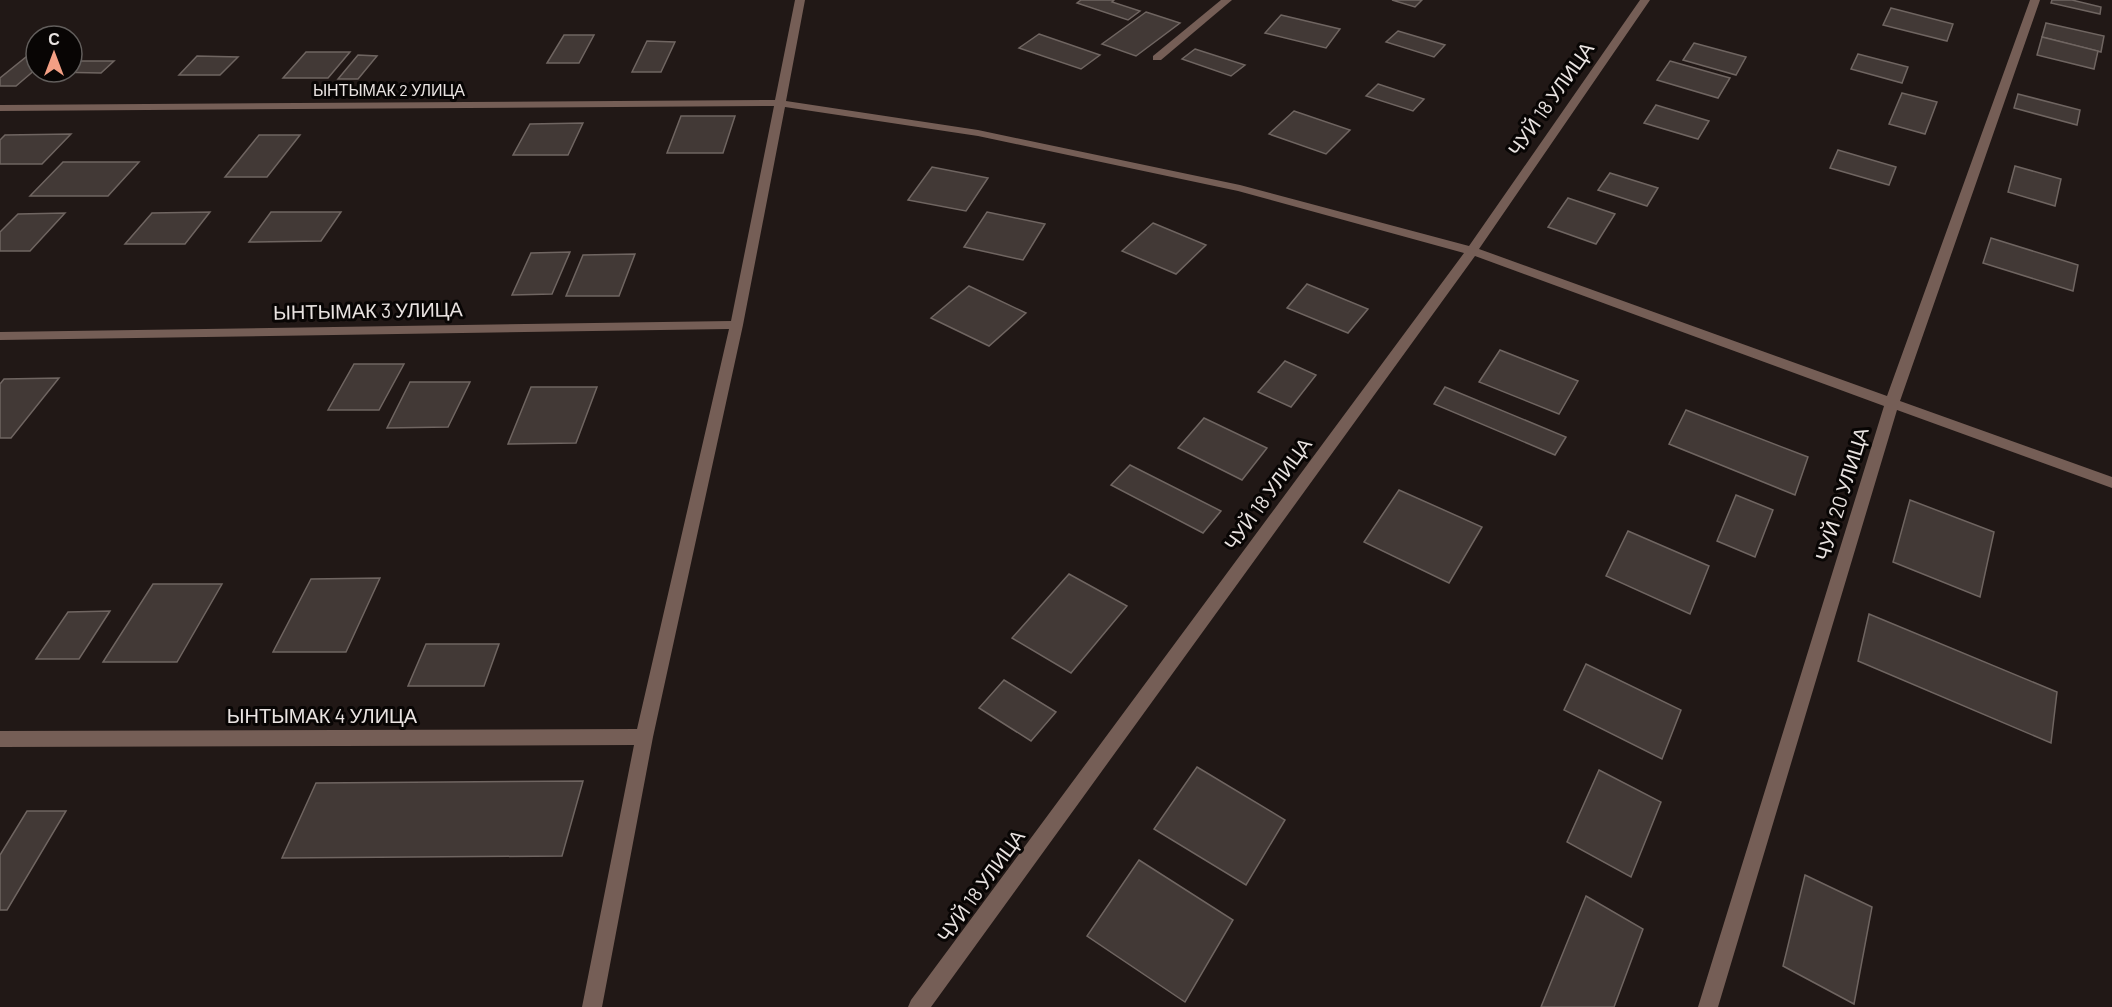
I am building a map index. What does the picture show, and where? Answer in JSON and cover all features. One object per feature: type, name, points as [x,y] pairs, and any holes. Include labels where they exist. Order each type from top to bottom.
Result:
[{"type":"street","points":[[592,1007],[644,737],[737,325],[778,103],[800,0]]},
{"type":"street","points":[[1157,58],[1227,0]]},
{"type":"street","name":"ЧУЙ 18 УЛИЦА","points":[[918,1007],[1472,251],[1645,0]]},
{"type":"street","name":"ЧУЙ 20 УЛИЦА","points":[[1708,1007],[1892,403],[2035,0]]},
{"type":"street","name":"ЫНТЫМАК 2 УЛИЦА","points":[[0,108],[778,103],[978,134],[1240,188],[1472,251],[2112,483]]},
{"type":"street","name":"ЫНТЫМАК 3 УЛИЦА","points":[[0,336],[737,325]]},
{"type":"street","name":"ЫНТЫМАК 4 УЛИЦА","points":[[0,739],[644,737]]},
{"type":"building","points":[[1081,0],[1114,0],[1112,2],[1140,11],[1128,20],[1077,3]]},
{"type":"building","points":[[1392,0],[1422,0],[1415,7]]},
{"type":"building","points":[[2052,0],[2072,0],[2101,7],[2100,14],[2051,3]]},
{"type":"building","points":[[1891,8],[1953,24],[1947,41],[1883,25]]},
{"type":"building","points":[[1146,12],[1180,23],[1136,56],[1102,44]]},
{"type":"building","points":[[1281,15],[1340,29],[1326,48],[1265,33]]},
{"type":"building","points":[[2046,23],[2104,36],[2101,52],[2042,37]]},
{"type":"building","points":[[1398,31],[1445,45],[1434,57],[1386,42]]},
{"type":"building","points":[[1039,34],[1100,55],[1081,69],[1019,48]]},
{"type":"building","points":[[564,35],[594,35],[579,63],[547,63]]},
{"type":"building","points":[[2042,37],[2098,51],[2094,69],[2037,55]]},
{"type":"building","points":[[647,41],[675,42],[661,72],[632,72]]},
{"type":"building","points":[[1694,43],[1746,57],[1736,75],[1683,60]]},
{"type":"building","points":[[1195,49],[1245,65],[1231,76],[1182,59]]},
{"type":"building","points":[[306,52],[350,52],[328,78],[283,78]]},
{"type":"building","points":[[1858,54],[1908,67],[1902,83],[1851,69]]},
{"type":"building","points":[[358,55],[377,56],[358,79],[338,79]]},
{"type":"building","points":[[197,56],[238,57],[220,75],[179,75]]},
{"type":"building","points":[[24,59],[24,79],[16,86],[0,86],[0,78]]},
{"type":"building","points":[[84,61],[114,61],[101,73],[84,73]]},
{"type":"building","points":[[1670,61],[1730,78],[1718,98],[1657,80]]},
{"type":"building","points":[[1378,84],[1424,99],[1413,111],[1366,96]]},
{"type":"building","points":[[1902,93],[1937,102],[1925,134],[1889,124]]},
{"type":"building","points":[[2018,94],[2080,110],[2077,125],[2014,108]]},
{"type":"building","points":[[1656,105],[1709,121],[1698,139],[1644,123]]},
{"type":"building","points":[[1294,111],[1350,130],[1326,154],[1269,134]]},
{"type":"building","points":[[681,116],[735,116],[723,153],[667,153]]},
{"type":"building","points":[[583,123],[568,155],[513,155],[530,124]]},
{"type":"building","points":[[71,134],[42,164],[0,164],[0,140],[5,135]]},
{"type":"building","points":[[259,135],[300,135],[267,177],[225,177]]},
{"type":"building","points":[[1838,150],[1896,167],[1889,185],[1830,168]]},
{"type":"building","points":[[63,162],[139,162],[108,196],[30,196]]},
{"type":"building","points":[[2015,166],[2061,179],[2055,206],[2008,192]]},
{"type":"building","points":[[932,167],[988,178],[966,211],[908,200]]},
{"type":"building","points":[[1610,173],[1658,188],[1647,206],[1598,190]]},
{"type":"building","points":[[1568,198],[1615,214],[1596,244],[1548,227]]},
{"type":"building","points":[[210,212],[185,244],[125,244],[152,213]]},
{"type":"building","points":[[271,212],[341,212],[321,241],[249,242]]},
{"type":"building","points":[[987,212],[1045,224],[1023,260],[964,247]]},
{"type":"building","points":[[65,213],[30,251],[0,251],[0,232],[18,214]]},
{"type":"building","points":[[1153,223],[1206,245],[1176,274],[1122,251]]},
{"type":"building","points":[[1991,238],[2078,265],[2073,291],[1983,263]]},
{"type":"building","points":[[570,252],[552,294],[512,295],[531,253]]},
{"type":"building","points":[[635,254],[619,296],[566,296],[583,255]]},
{"type":"building","points":[[1307,284],[1368,309],[1348,333],[1287,308]]},
{"type":"building","points":[[969,286],[1026,313],[989,346],[931,318]]},
{"type":"building","points":[[1500,350],[1578,381],[1559,414],[1479,382]]},
{"type":"building","points":[[1285,361],[1316,375],[1291,407],[1258,392]]},
{"type":"building","points":[[354,364],[404,364],[379,410],[328,410]]},
{"type":"building","points":[[59,378],[11,438],[0,438],[0,384],[4,379]]},
{"type":"building","points":[[410,382],[470,382],[448,427],[387,428]]},
{"type":"building","points":[[531,387],[597,387],[576,443],[508,444]]},
{"type":"building","points":[[1445,387],[1566,437],[1555,455],[1434,404]]},
{"type":"building","points":[[1686,410],[1808,457],[1795,495],[1669,444]]},
{"type":"building","points":[[1204,418],[1267,448],[1242,480],[1178,448]]},
{"type":"building","points":[[1130,465],[1221,511],[1203,533],[1111,485]]},
{"type":"building","points":[[1399,490],[1482,527],[1449,583],[1364,542]]},
{"type":"building","points":[[1736,495],[1773,510],[1755,557],[1717,541]]},
{"type":"building","points":[[1910,500],[1994,532],[1980,597],[1893,562]]},
{"type":"building","points":[[1628,531],[1709,566],[1690,614],[1606,576]]},
{"type":"building","points":[[1069,574],[1127,606],[1071,673],[1012,638]]},
{"type":"building","points":[[380,578],[346,652],[273,652],[311,579]]},
{"type":"building","points":[[153,584],[222,584],[177,662],[103,662]]},
{"type":"building","points":[[110,611],[79,659],[36,659],[68,612]]},
{"type":"building","points":[[1869,614],[2057,692],[2051,743],[1858,661]]},
{"type":"building","points":[[426,644],[499,644],[484,686],[408,686]]},
{"type":"building","points":[[1586,664],[1681,710],[1662,759],[1564,710]]},
{"type":"building","points":[[1004,680],[1056,712],[1031,741],[979,708]]},
{"type":"building","points":[[1197,767],[1285,820],[1246,885],[1154,829]]},
{"type":"building","points":[[1599,770],[1661,802],[1631,877],[1567,842]]},
{"type":"building","points":[[583,781],[562,856],[282,858],[316,783]]},
{"type":"building","points":[[27,811],[66,811],[7,910],[0,910],[0,855]]},
{"type":"building","points":[[1139,860],[1233,920],[1185,1002],[1087,936]]},
{"type":"building","points":[[1805,875],[1872,907],[1854,1004],[1783,966]]},
{"type":"building","points":[[1586,896],[1643,929],[1614,1007],[1541,1007]]}]
